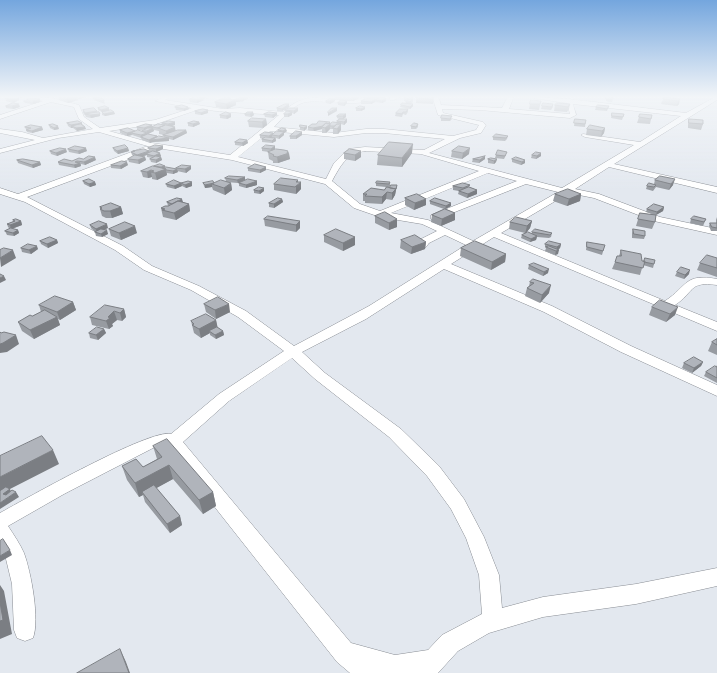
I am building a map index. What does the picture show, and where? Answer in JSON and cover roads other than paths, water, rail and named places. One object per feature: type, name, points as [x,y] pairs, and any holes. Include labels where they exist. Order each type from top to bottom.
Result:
[{"type":"street","points":[[95,127],[99,130],[156,146],[232,158],[328,182],[358,206],[380,214],[425,222],[474,245]]},
{"type":"street","points":[[0,152],[58,136],[117,127]]},
{"type":"street","points":[[328,182],[338,165],[351,151],[365,149],[425,152],[454,138],[479,132],[481,127]]},
{"type":"street","points":[[173,440],[226,394],[294,352],[372,310],[442,264],[507,224],[541,207],[666,127]]},
{"type":"street","points":[[232,158],[268,129],[334,135],[384,130],[454,138]]},
{"type":"street","points":[[0,131],[22,134],[44,140]]},
{"type":"street","points":[[584,135],[641,144]]},
{"type":"street","points":[[18,197],[156,146]]},
{"type":"street","points":[[425,152],[428,156],[489,170],[564,191],[596,196],[657,219],[717,232]]},
{"type":"street","points":[[608,165],[717,190]]},
{"type":"street","points":[[380,214],[489,170]]},
{"type":"street","points":[[425,222],[443,213],[526,181]]},
{"type":"street","points":[[0,191],[18,197],[119,248],[148,268],[195,288],[242,314],[294,352],[350,400],[395,433],[433,471],[458,504],[475,537],[488,575],[493,622]]},
{"type":"street","points":[[422,245],[425,241],[445,231]]},
{"type":"street","points":[[493,234],[717,327]]},
{"type":"street","points":[[442,264],[548,309],[626,349],[695,379],[717,391]]},
{"type":"street","points":[[667,306],[678,300],[689,284],[694,281],[701,279],[717,282]]},
{"type":"street","points":[[0,522],[58,489],[147,444],[166,438],[173,440],[345,654],[367,673]]},
{"type":"street","points":[[0,529],[14,553],[22,584],[25,630]]},
{"type":"street","points":[[345,654],[395,666],[428,667],[450,643],[484,624],[543,607],[636,594],[717,577]]}]
